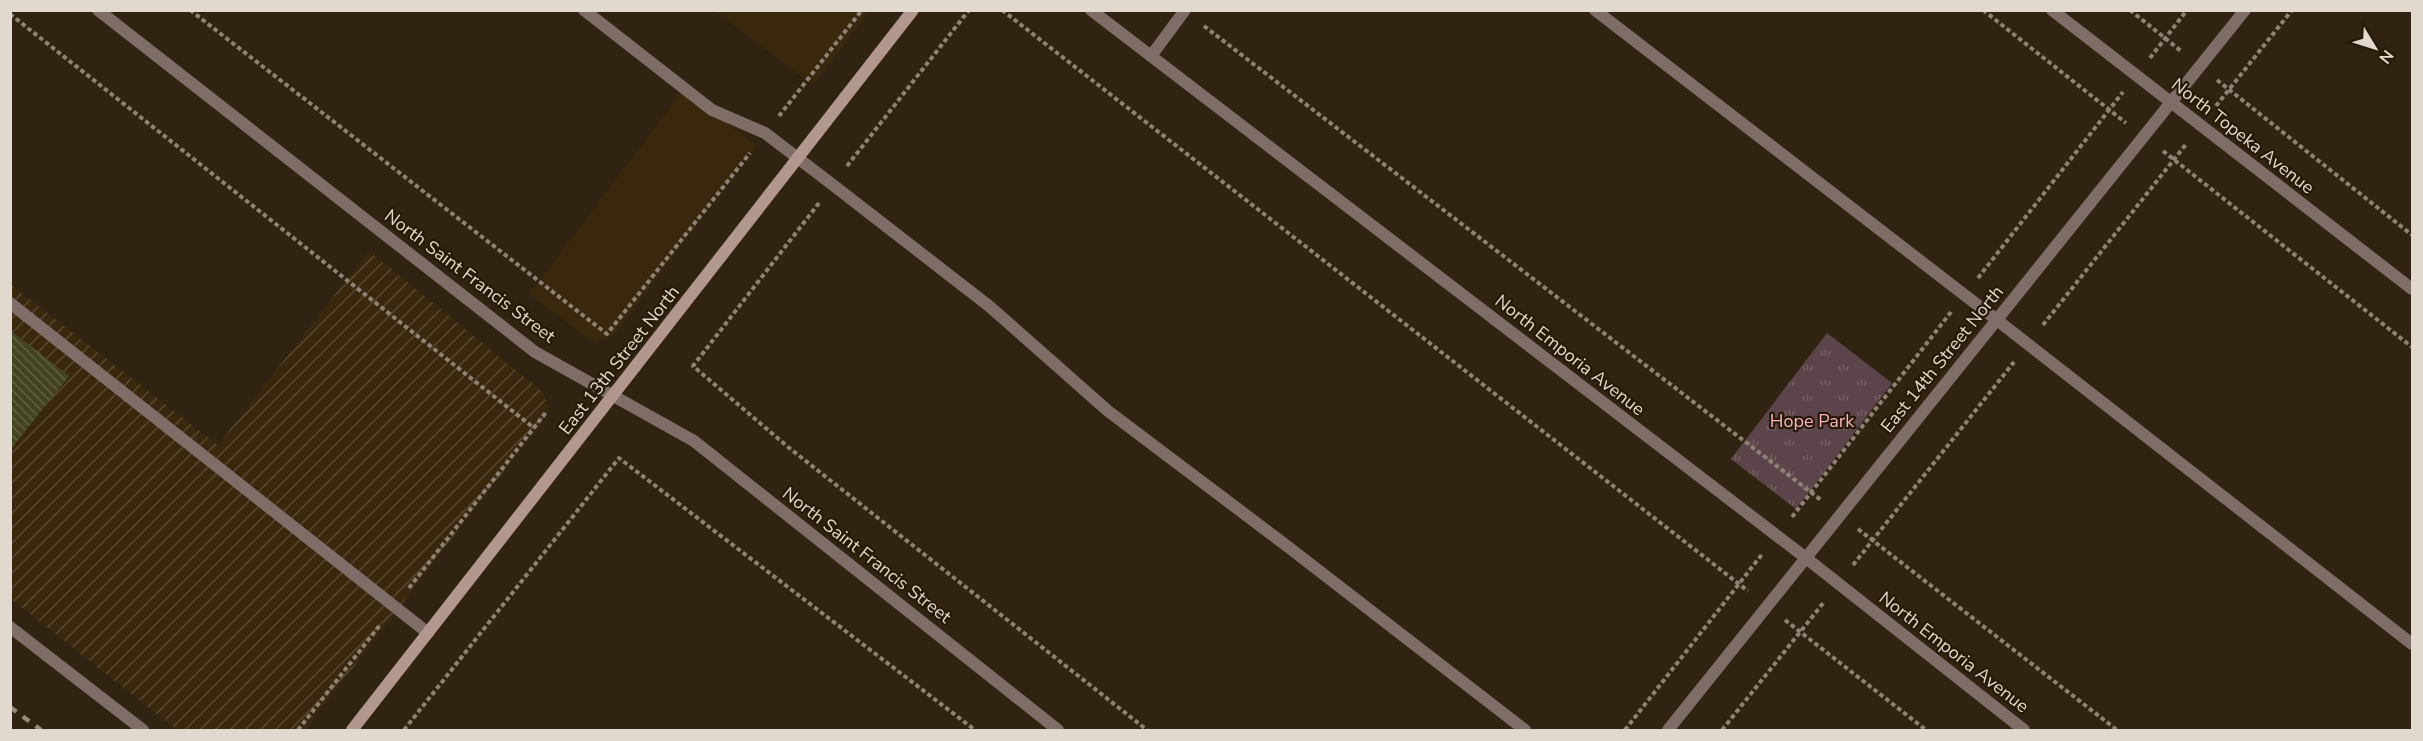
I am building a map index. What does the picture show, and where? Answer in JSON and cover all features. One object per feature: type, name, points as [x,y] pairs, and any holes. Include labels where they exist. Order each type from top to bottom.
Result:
[{"type":"main road","name":"East 13th Street North","points":[[352,730],[913,10]]},
{"type":"street","name":"North Saint Francis Street","points":[[98,10],[535,352],[694,441],[1058,730]]},
{"type":"street","points":[[584,10],[712,111],[765,133],[798,158],[989,306],[1108,411],[1278,538],[1525,730]]},
{"type":"street","name":"North Emporia Avenue","points":[[1091,10],[1806,558],[2024,730]]},
{"type":"street","points":[[1595,10],[2412,644]]},
{"type":"street","name":"North Topeka Avenue","points":[[2052,10],[2412,289]]},
{"type":"street","name":"East 14th Street North","points":[[1668,730],[2245,10]]},
{"type":"street","points":[[1151,56],[1185,11]]},
{"type":"street","points":[[10,303],[428,633]]},
{"type":"street","points":[[10,627],[143,730]]},
{"type":"path","points":[[190,10],[608,334],[862,10]]},
{"type":"path","points":[[969,10],[693,366],[788,447],[1147,730]]},
{"type":"path","points":[[1002,10],[1926,730]]},
{"type":"path","points":[[1983,10],[2412,347]]},
{"type":"path","points":[[2130,10],[2412,235]]},
{"type":"path","points":[[1625,730],[2187,10]]},
{"type":"path","points":[[1722,730],[2292,10]]},
{"type":"path","points":[[1185,11],[2117,730]]},
{"type":"path","points":[[10,14],[534,428]]},
{"type":"path","points":[[298,730],[547,411]]},
{"type":"path","points":[[404,730],[619,458],[975,730]]},
{"type":"shaded area","points":[[716,10],[870,11],[813,85]]},
{"type":"shaded area","points":[[683,90],[756,145],[614,335],[595,343],[529,294]]},
{"type":"shaded area","points":[[369,251],[543,392],[548,410],[539,428],[305,730],[177,730],[11,599],[10,284],[218,445]]},
{"type":"green space","name":"Hope Park","points":[[1827,333],[1892,383],[1796,509],[1731,459]]},
{"type":"building","points":[[10,330],[69,376],[10,450]]},
{"type":"railway","points":[[10,707],[41,730]]}]
